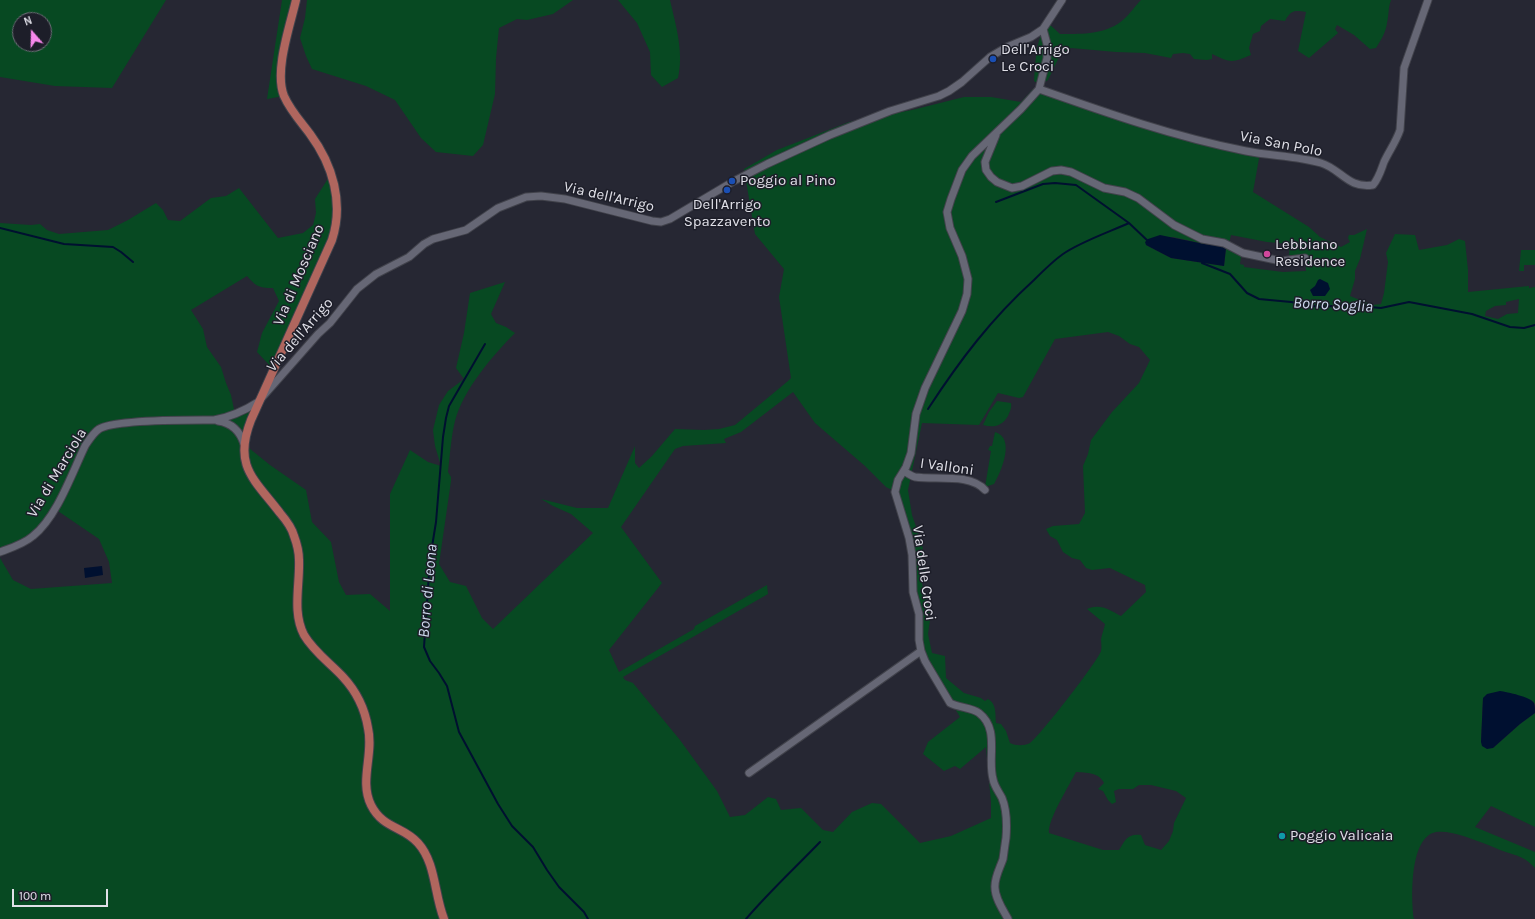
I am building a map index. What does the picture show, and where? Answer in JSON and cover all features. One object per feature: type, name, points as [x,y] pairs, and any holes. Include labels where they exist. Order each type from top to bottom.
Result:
[{"type":"main road","name":"Via di Mosciano","points":[[244,444],[246,433],[258,402],[332,240],[336,227],[338,204],[334,182],[327,163],[317,143],[284,96],[281,82],[280,74],[296,0]]},
{"type":"main road","points":[[244,444],[244,454],[252,478],[294,534],[300,558],[297,600],[300,622],[304,634],[317,652],[344,677],[362,707],[368,728],[370,747],[366,778],[366,792],[371,805],[378,816],[389,826],[410,836],[424,850],[430,862],[444,919]]},
{"type":"street","name":"Via dell'Arrigo","points":[[258,402],[318,334],[330,323],[357,288],[376,274],[409,257],[424,244],[433,239],[466,230],[498,208],[526,197],[541,196],[565,199],[652,222],[661,222],[670,219],[741,177],[809,145],[890,111],[939,96],[949,91],[962,82],[990,56],[1007,47],[1031,38],[1043,29],[1062,0]]},
{"type":"street","name":"Via San Polo","points":[[1039,89],[1161,130],[1247,151],[1322,163],[1358,185],[1373,185],[1377,180],[1400,130],[1404,68],[1428,0]]},
{"type":"street","name":"Via delle Croci","points":[[1008,919],[995,889],[995,881],[1002,859],[1006,837],[1006,817],[1002,798],[992,778],[992,739],[990,731],[984,718],[979,712],[972,709],[956,707],[950,703],[925,661],[921,651],[919,640],[919,614],[913,592],[912,555],[909,538],[896,492],[898,480],[904,471],[911,453],[916,414],[925,388],[962,312],[967,294],[968,279],[962,256],[950,228],[947,212],[962,170],[972,156],[1039,89],[1048,58],[1047,44],[1043,29]]},
{"type":"street","points":[[998,131],[985,162],[986,170],[997,182],[1012,188],[1022,186],[1052,171],[1061,170],[1071,172],[1104,188],[1125,192],[1138,198],[1174,225],[1202,239],[1224,242],[1243,254],[1281,261],[1305,258]]},
{"type":"street","name":"Via di Marciola","points":[[0,552],[15,547],[33,536],[49,519],[86,446],[91,438],[100,429],[121,423],[214,420],[226,418],[235,415],[258,402]]},
{"type":"street","name":"Via di Marciola","points":[[214,420],[231,424],[238,431],[244,444]]},
{"type":"street","name":"I Valloni","points":[[904,471],[913,477],[949,478],[972,482],[986,490]]},
{"type":"street","points":[[749,773],[921,651]]},
{"type":"green space","points":[[0,0],[166,0],[112,88],[55,86],[0,77]]},
{"type":"green space","points":[[282,0],[296,0],[285,49],[284,96],[267,99]]},
{"type":"green space","points":[[307,0],[573,0],[553,14],[527,20],[517,19],[499,28],[495,94],[483,145],[473,156],[436,152],[421,138],[395,100],[366,86],[312,69],[300,38],[305,18]]},
{"type":"green space","points":[[618,0],[670,0],[680,49],[680,68],[678,78],[662,87],[651,75],[650,52],[637,23]]},
{"type":"green space","points":[[1141,0],[1391,0],[1386,30],[1376,48],[1370,49],[1354,35],[1337,25],[1335,29],[1338,33],[1309,58],[1298,51],[1306,12],[1296,11],[1291,13],[1285,21],[1270,19],[1261,26],[1260,31],[1253,34],[1249,48],[1251,55],[1235,61],[1223,59],[1212,54],[1212,59],[1207,60],[1194,59],[1190,54],[1183,53],[1173,54],[1171,58],[1145,53],[1071,48],[1060,55],[1048,80],[1040,85],[1034,81],[1038,43],[1048,23],[1060,34],[1102,31],[1124,19]]},
{"type":"green space","points":[[1033,89],[1039,89],[1161,130],[1260,153],[1253,192],[1309,227],[1320,237],[1341,247],[1350,242],[1348,238],[1349,235],[1354,235],[1367,229],[1360,259],[1355,271],[1355,279],[1350,296],[1372,305],[1381,304],[1388,262],[1386,253],[1395,234],[1415,235],[1419,250],[1447,245],[1459,239],[1465,241],[1468,270],[1468,292],[1529,286],[1529,288],[1535,287],[1535,704],[1525,698],[1519,697],[1483,698],[1481,742],[1493,748],[1535,713],[1535,827],[1491,806],[1475,827],[1535,852],[1535,868],[1519,856],[1454,833],[1436,832],[1427,836],[1416,857],[1412,898],[1414,919],[0,919],[0,558],[13,580],[31,589],[112,583],[109,562],[99,539],[55,509],[33,536],[0,552],[0,223],[31,225],[40,224],[47,230],[59,234],[108,230],[156,203],[163,210],[168,220],[180,221],[211,198],[226,196],[239,188],[278,238],[303,233],[313,225],[316,213],[315,199],[331,174],[336,227],[273,369],[257,352],[262,333],[279,301],[273,288],[258,286],[247,276],[191,310],[203,329],[207,347],[221,367],[231,395],[235,414],[258,402],[244,444],[270,465],[306,490],[312,522],[331,542],[339,582],[346,595],[370,594],[390,611],[390,494],[410,450],[428,462],[441,466],[435,446],[433,430],[439,405],[448,391],[464,379],[456,368],[464,333],[470,293],[505,282],[491,314],[496,323],[515,333],[488,362],[472,385],[459,409],[455,421],[448,472],[451,477],[451,481],[439,564],[450,582],[466,586],[482,618],[493,629],[593,533],[571,514],[541,499],[577,508],[608,508],[635,446],[635,463],[639,468],[652,456],[675,429],[719,429],[735,425],[791,378],[779,297],[784,269],[755,234],[744,169],[777,150],[849,122],[912,110],[964,97],[991,97],[1021,102]],"holes":[[[1231,235],[1267,242],[1290,244],[1289,255],[1305,255],[1306,271],[1283,272],[1244,267],[1244,265],[1240,264],[1241,257],[1245,257],[1229,243]],[[1173,237],[1204,244],[1218,245],[1226,248],[1224,266],[1171,258],[1146,245]],[[1519,299],[1518,313],[1507,314],[1498,319],[1485,316],[1486,311],[1495,306],[1506,305],[1506,302]],[[1108,332],[1119,336],[1130,344],[1139,347],[1150,360],[1139,383],[1112,412],[1091,440],[1088,454],[1083,466],[1085,513],[1079,524],[1053,526],[1046,529],[1050,536],[1057,540],[1063,552],[1072,558],[1080,560],[1086,568],[1092,570],[1110,568],[1145,585],[1146,592],[1121,616],[1101,607],[1092,607],[1087,609],[1105,624],[1101,639],[1101,651],[1080,683],[1036,738],[1028,744],[1017,745],[1010,743],[1006,731],[1001,724],[996,723],[995,710],[991,701],[988,699],[985,701],[981,698],[964,693],[946,678],[945,656],[932,653],[928,634],[931,613],[922,584],[926,569],[922,544],[912,515],[908,490],[922,423],[979,425],[998,393],[1019,398],[1023,397],[1055,339]],[[793,392],[815,423],[865,466],[886,487],[896,492],[912,555],[915,599],[926,661],[960,717],[928,742],[923,754],[944,771],[955,766],[960,769],[986,747],[991,818],[951,836],[920,843],[881,804],[872,803],[852,812],[833,832],[823,830],[801,808],[781,810],[776,799],[768,797],[745,815],[730,817],[717,791],[680,740],[633,683],[625,680],[623,677],[768,594],[767,585],[619,672],[609,650],[662,583],[621,527],[675,449],[683,446],[726,443],[724,439],[741,432]],[[1076,772],[1096,775],[1102,779],[1104,783],[1098,789],[1103,791],[1112,804],[1116,802],[1114,791],[1119,789],[1133,789],[1139,785],[1151,785],[1176,791],[1186,798],[1174,823],[1169,841],[1161,850],[1145,845],[1141,835],[1133,835],[1127,838],[1119,850],[1103,850],[1049,833],[1049,827]]]},
{"type":"green space","points":[[1521,250],[1535,250],[1535,265],[1524,265],[1524,271],[1519,271]]},
{"type":"green space","points":[[997,401],[1011,403],[1008,416],[1000,424],[994,426],[983,425],[989,412]]},
{"type":"green space","points":[[995,432],[1001,435],[1005,441],[1005,456],[994,484],[985,487],[991,451],[988,450],[990,446],[992,446]]},
{"type":"water","points":[[1160,235],[1204,244],[1224,246],[1226,248],[1224,266],[1171,258],[1146,245],[1145,242],[1148,239]]},
{"type":"water","points":[[1320,279],[1328,283],[1330,289],[1325,296],[1313,296],[1310,290]]},
{"type":"water","points":[[102,566],[103,575],[85,578],[84,568]]},
{"type":"water","points":[[1500,691],[1518,695],[1532,701],[1534,703],[1535,713],[1493,748],[1487,749],[1482,746],[1481,742],[1483,698],[1487,694]]},
{"type":"waterway","points":[[996,202],[1043,184],[1055,183],[1076,185],[1129,223],[1149,242]]},
{"type":"waterway","points":[[928,409],[964,357],[990,325],[1048,266],[1063,254],[1078,245],[1129,223]]},
{"type":"waterway","points":[[0,228],[64,244],[113,247],[133,262]]},
{"type":"waterway","name":"Borro Soglia","points":[[1202,263],[1230,274],[1247,293],[1259,299],[1291,302],[1319,307],[1348,305],[1381,308],[1409,302],[1472,314],[1510,327],[1524,328],[1535,325]]},
{"type":"waterway","name":"Borro di Leona","points":[[485,344],[449,406],[446,418],[436,522],[430,559],[424,647],[430,661],[447,686],[459,732],[498,804],[512,826],[533,847],[559,887],[584,912],[588,919]]},
{"type":"waterway","points":[[746,919],[820,842]]},
{"type":"place","name":"Dell'Arrigo Le Croci","points":[[993,59]]},
{"type":"place","name":"Poggio al Pino","points":[[732,181]]},
{"type":"place","name":"Dell'Arrigo Spazzavento","points":[[727,190]]},
{"type":"place","name":"Lebbiano Residence","points":[[1267,254]]},
{"type":"place","name":"Poggio Valicaia","points":[[1282,836]]}]
